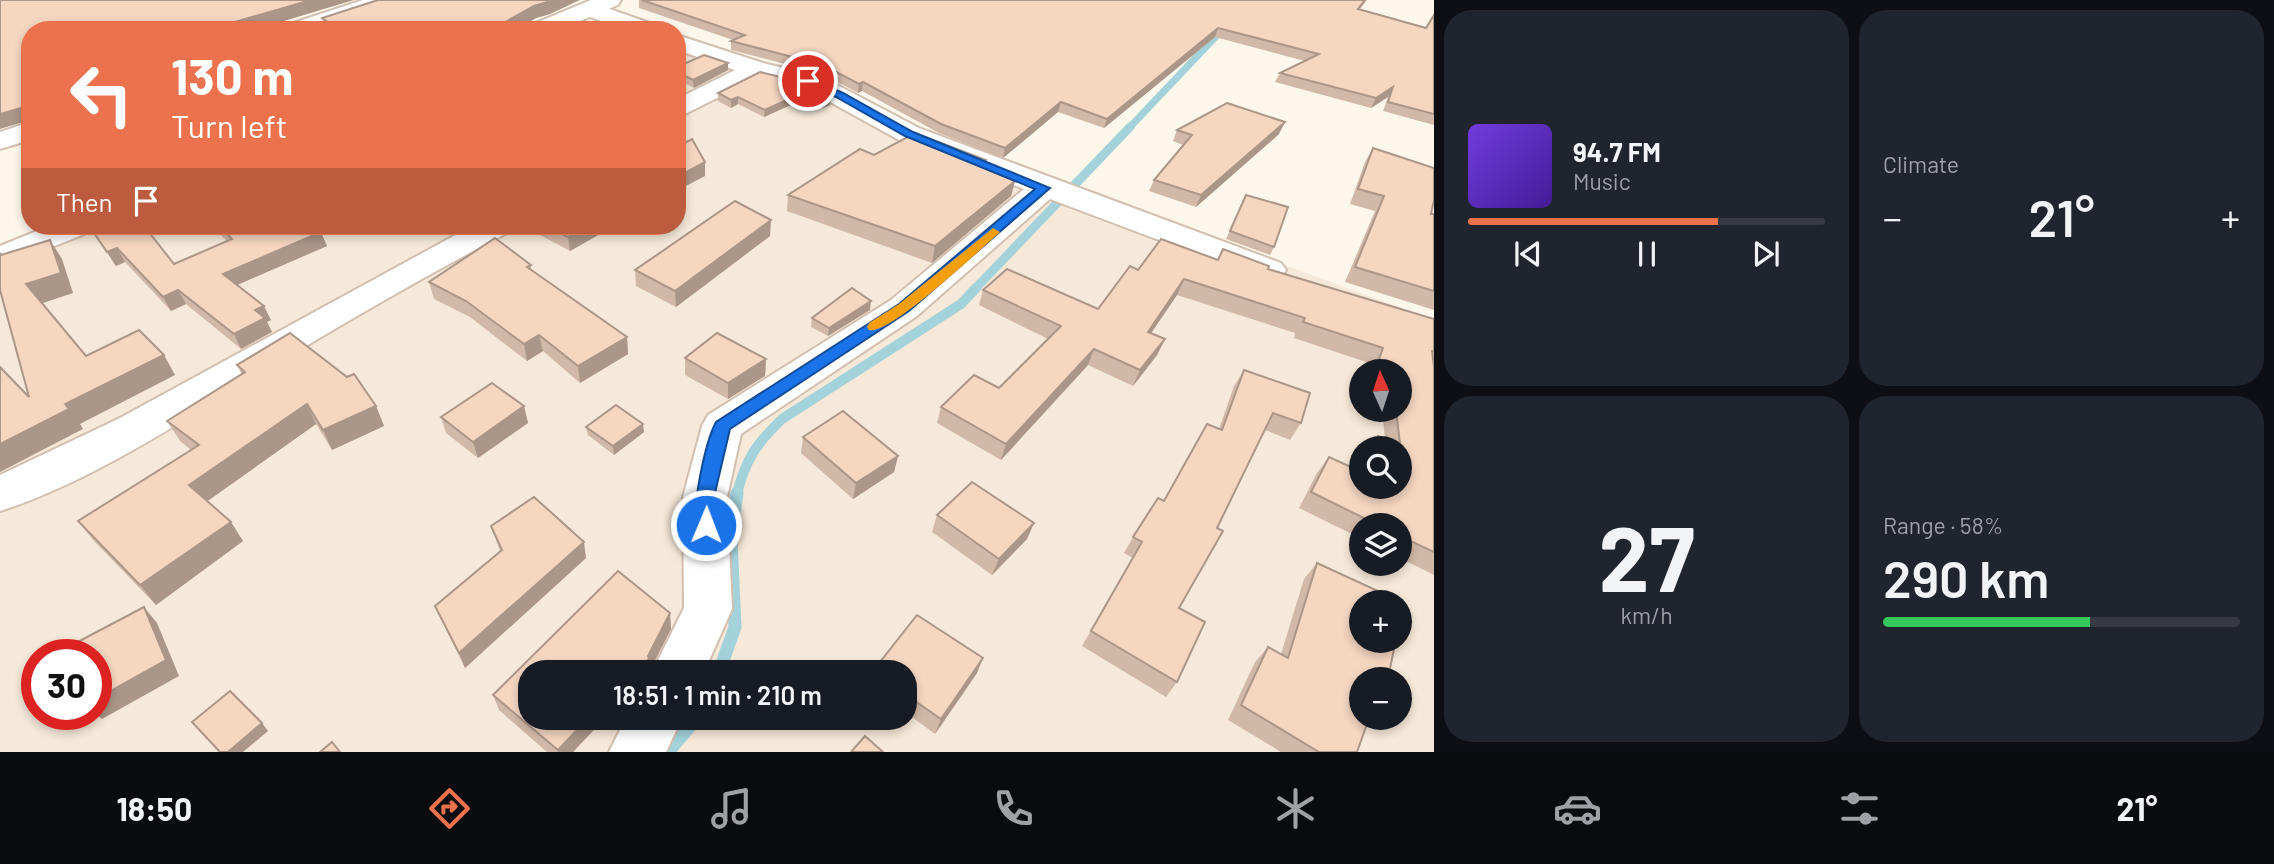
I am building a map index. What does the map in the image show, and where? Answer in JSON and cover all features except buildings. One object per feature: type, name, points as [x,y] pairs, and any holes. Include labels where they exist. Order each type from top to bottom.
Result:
[{"type":"street","points":[[322,21],[384,0]]},
{"type":"street","points":[[560,21],[600,4],[631,21]]},
{"type":"street","points":[[686,45],[756,69],[813,82],[909,134],[1044,188],[1294,279]]},
{"type":"street","points":[[686,105],[756,69]]},
{"type":"street","points":[[0,141],[21,133]]},
{"type":"street","points":[[684,660],[708,609],[705,497],[722,426],[904,307],[1044,188]]},
{"type":"street","points":[[0,258],[55,235]]},
{"type":"street","points":[[0,494],[64,467],[154,421],[325,320],[480,235]]},
{"type":"street","points":[[638,752],[649,730]]},
{"type":"shaded area","points":[[686,44],[1434,320],[1434,752],[0,752],[0,265],[70,235],[686,235]]},
{"type":"waterway","points":[[1128,129],[1223,29]]},
{"type":"waterway","points":[[974,290],[1130,127]]},
{"type":"waterway","points":[[737,494],[753,453],[782,419],[961,304],[976,288]]},
{"type":"waterway","points":[[723,660],[735,627],[731,539],[737,493]]},
{"type":"waterway","points":[[668,752],[687,730]]},
{"type":"slow traffic","points":[[874,327],[904,307],[993,232]]},
{"type":"route","points":[[706,525],[705,497],[722,426],[904,307],[1044,188],[909,134],[808,81]]}]
